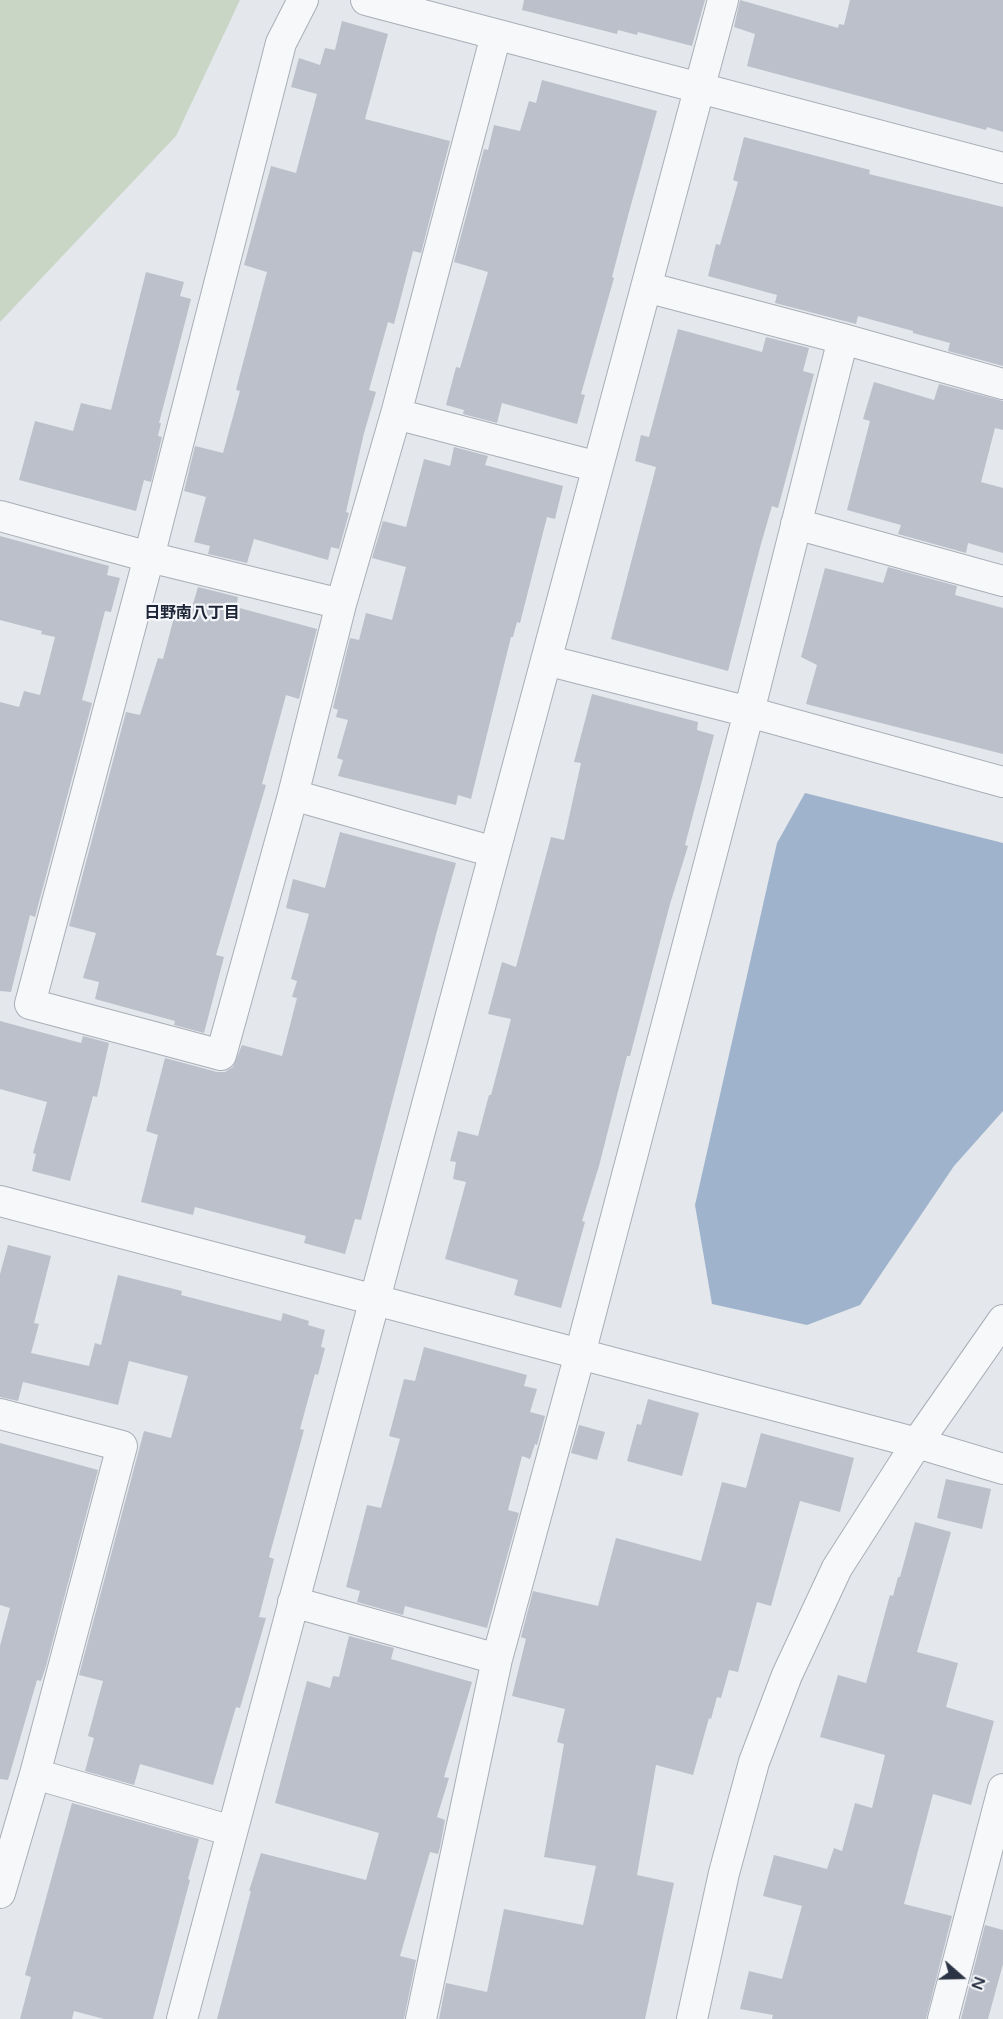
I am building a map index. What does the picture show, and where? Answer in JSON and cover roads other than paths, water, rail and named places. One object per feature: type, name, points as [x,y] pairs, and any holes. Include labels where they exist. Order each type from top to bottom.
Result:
[{"type":"street","points":[[303,0],[281,43],[149,557],[30,1004],[221,1055],[293,795],[341,604],[396,414],[496,35]]},
{"type":"street","points":[[366,0],[1003,168]]},
{"type":"street","points":[[182,2019],[723,0]]},
{"type":"street","points":[[646,286],[1003,384]]},
{"type":"street","points":[[421,2019],[497,1659],[749,712],[843,339]]},
{"type":"street","points":[[396,414],[598,467]]},
{"type":"street","points":[[0,516],[149,557],[341,604]]},
{"type":"street","points":[[796,524],[1003,581]]},
{"type":"street","points":[[546,660],[749,712],[1003,782]]},
{"type":"street","points":[[293,795],[494,852]]},
{"type":"street","points":[[0,1201],[917,1443],[1003,1469]]},
{"type":"street","points":[[692,2019],[724,1873],[754,1762],[787,1675],[837,1568],[917,1443],[1003,1320]]},
{"type":"street","points":[[0,1414],[122,1446],[35,1774],[0,1893]]},
{"type":"street","points":[[293,1602],[497,1659]]},
{"type":"street","points":[[35,1774],[232,1831]]},
{"type":"street","points":[[943,2019],[1003,1789]]},
{"type":"water","points":[[805,793],[1003,843],[1003,1111],[954,1166],[860,1305],[807,1325],[712,1304],[695,1205],[777,843]]},
{"type":"district","name":"日野南八丁目","points":[[192,614]]}]
